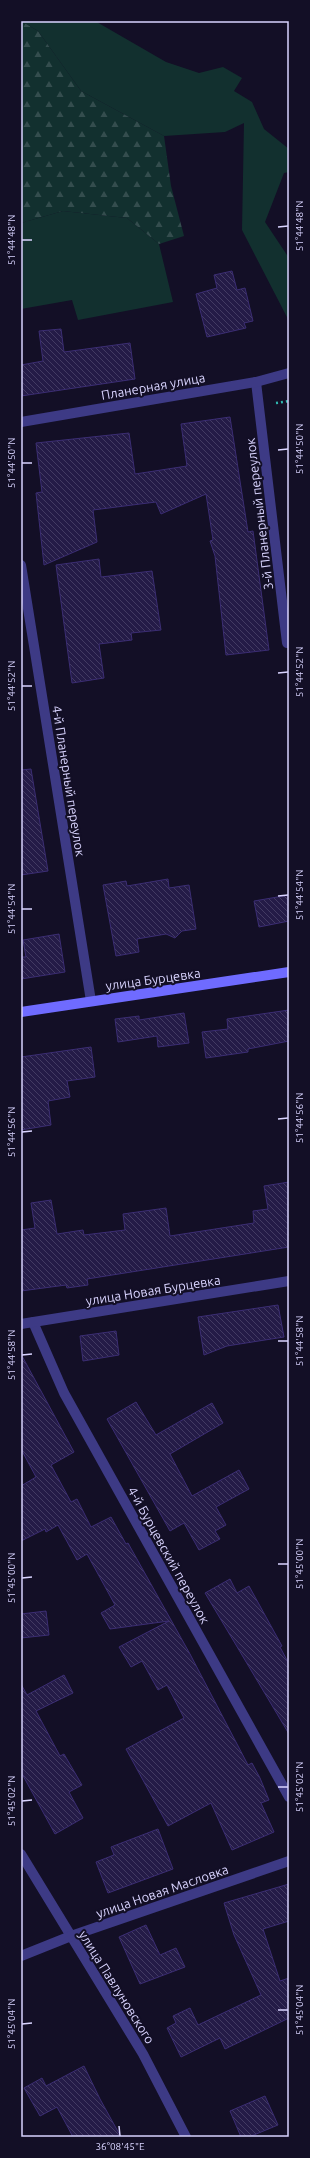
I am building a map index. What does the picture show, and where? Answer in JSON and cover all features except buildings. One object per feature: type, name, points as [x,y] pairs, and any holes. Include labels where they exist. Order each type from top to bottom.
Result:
[{"type":"street","name":"Планерная улица","points":[[21,422],[256,382],[289,374]]},
{"type":"street","name":"3-й Планерный переулок","points":[[256,382],[287,643]]},
{"type":"street","name":"4-й Планерный переулок","points":[[21,565],[91,1001]]},
{"type":"street","name":"улица Бурцевка","points":[[21,1012],[289,972]]},
{"type":"street","name":"улица Новая Бурцевка","points":[[21,1324],[289,1281]]},
{"type":"street","name":"4-й Бурцевский переулок","points":[[33,1322],[64,1393],[289,1797]]},
{"type":"street","name":"улица Павлуновского","points":[[21,1854],[143,2054],[186,2137]]},
{"type":"street","name":"улица Новая Масловка","points":[[21,1956],[71,1936],[289,1861]]},
{"type":"green space","points":[[21,21],[95,21],[166,62],[199,73],[223,67],[242,78],[234,91],[252,102],[264,129],[289,149],[289,172],[284,173],[265,222],[289,258],[289,321],[242,230],[244,123],[225,132],[164,136],[81,91],[38,31]]},
{"type":"green space","points":[[21,21],[38,31],[81,91],[164,136],[171,186],[184,236],[159,244],[127,218],[63,211],[21,223]]},
{"type":"green space","points":[[63,211],[127,218],[159,244],[173,302],[78,320],[72,300],[21,309],[21,223]]}]
